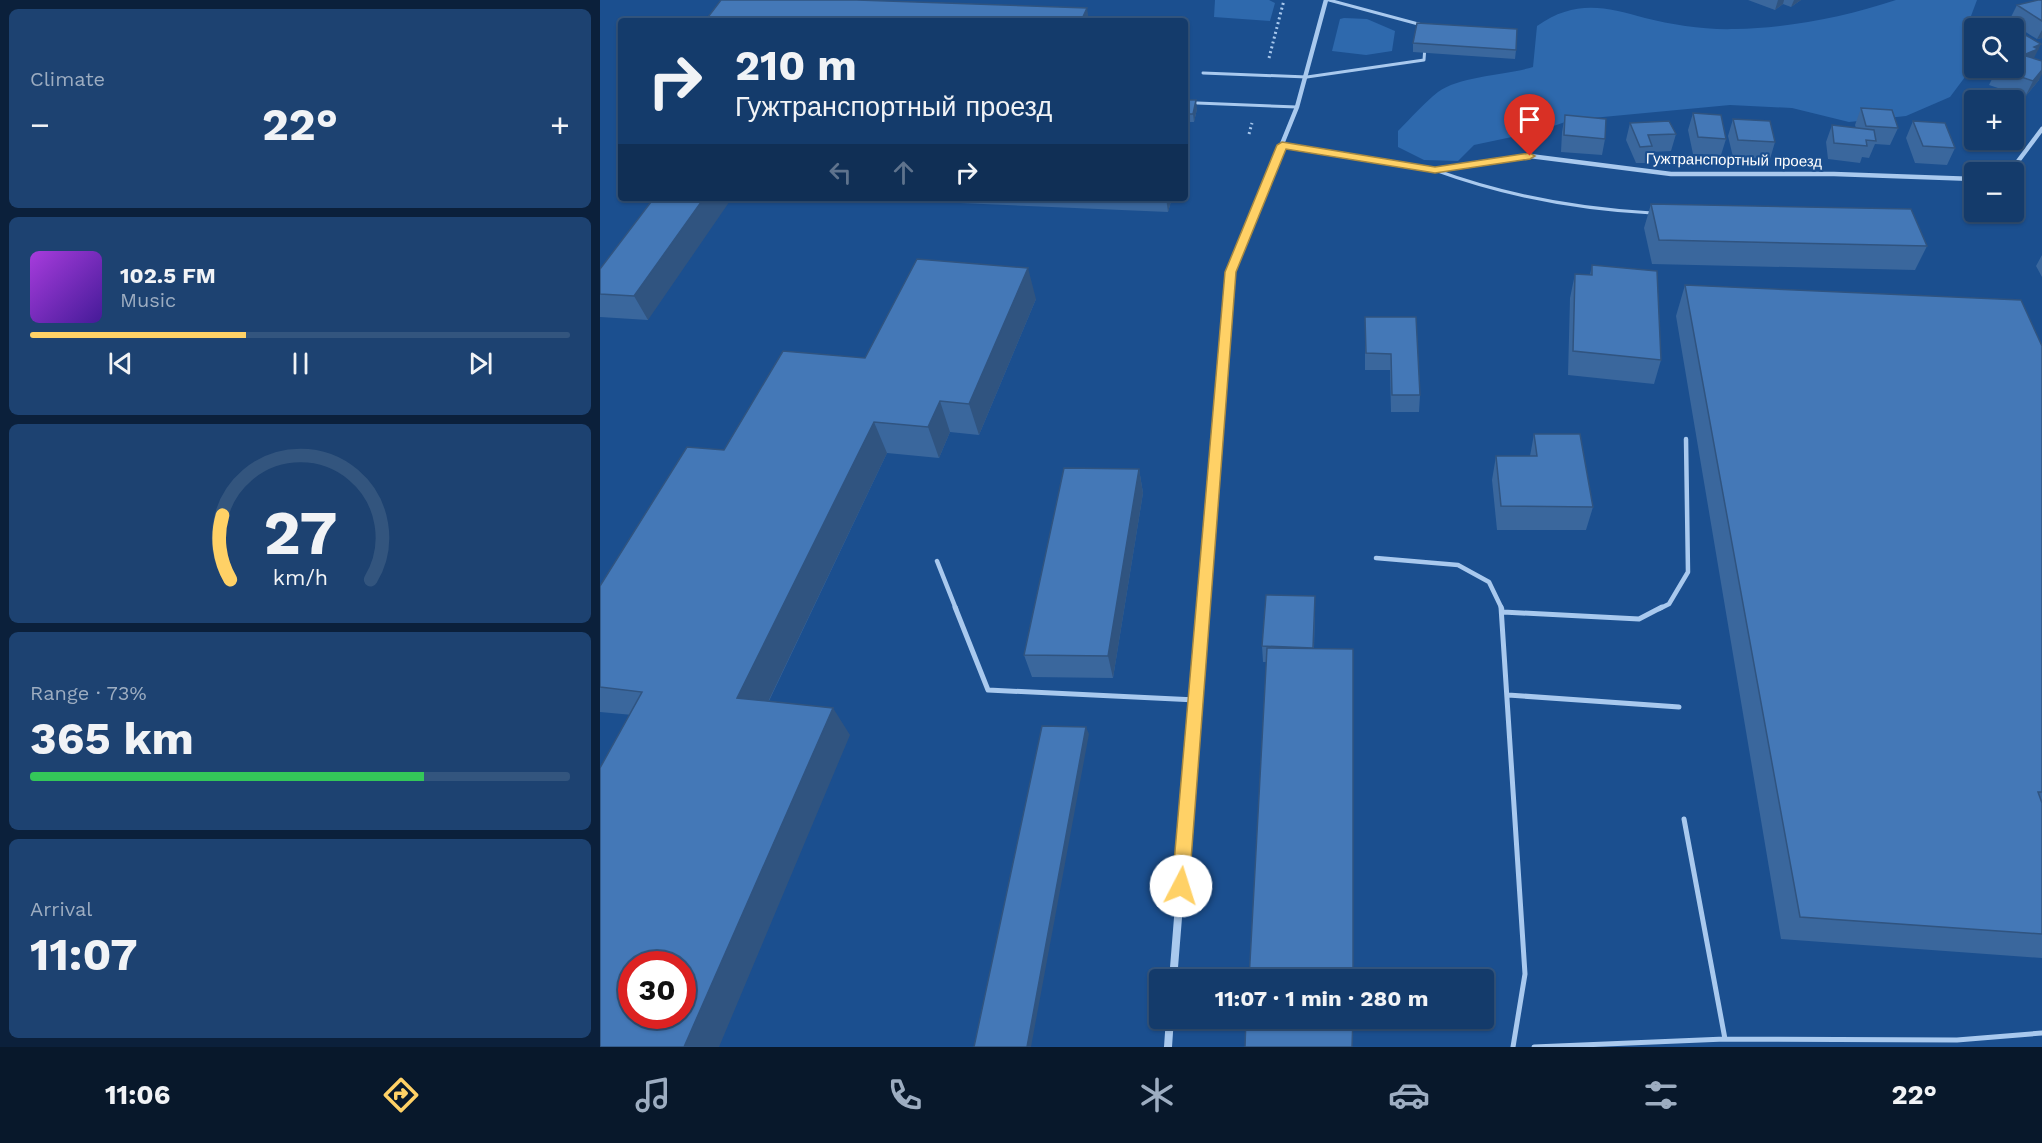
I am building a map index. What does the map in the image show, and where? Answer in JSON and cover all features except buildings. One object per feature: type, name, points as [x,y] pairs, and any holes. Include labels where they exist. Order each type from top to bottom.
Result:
[{"type":"street","points":[[1174,969],[1230,272],[1298,107],[1328,0]]},
{"type":"street","points":[[2017,162],[2042,129]]},
{"type":"street","name":"Гужтранспортный проезд","points":[[1282,145],[1435,170],[1530,156],[1671,174],[1834,174],[1964,179]]},
{"type":"street","points":[[1168,1047],[1169,1029]]},
{"type":"lane","points":[[1328,0],[1428,26]]},
{"type":"lane","points":[[1203,73],[1307,77],[1424,60],[1426,38]]},
{"type":"lane","points":[[1197,103],[1298,107]]},
{"type":"lane","points":[[1435,170],[1505,195],[1626,212],[1659,213]]},
{"type":"lane","points":[[1503,612],[1639,619],[1669,604],[1688,572],[1686,439]]},
{"type":"lane","points":[[1376,558],[1458,565],[1489,582],[1503,612],[1525,974],[1513,1047]]},
{"type":"lane","points":[[938,561],[988,690],[1196,700]]},
{"type":"lane","points":[[1508,695],[1679,707]]},
{"type":"lane","points":[[1684,819],[1725,1039]]},
{"type":"lane","points":[[1534,1047],[1725,1039],[1957,1040],[2042,1033]]},
{"type":"shaded area","points":[[1215,0],[1269,0],[1275,3],[1270,21],[1214,17]]},
{"type":"shaded area","points":[[1896,0],[1977,0],[1972,18],[1964,18],[1964,78],[1950,97],[1906,116],[1849,122],[1792,108],[1730,105],[1571,120],[1536,132],[1474,145],[1458,161],[1424,160],[1398,147],[1398,131],[1438,92],[1458,82],[1533,67],[1537,26],[1564,12],[1603,8],[1678,25],[1735,29],[1776,26],[1857,12]]},
{"type":"shaded area","points":[[1340,19],[1367,19],[1395,31],[1392,51],[1366,55],[1332,51]]},
{"type":"route","points":[[1181,886],[1230,272],[1282,145],[1435,170],[1530,156]]}]
